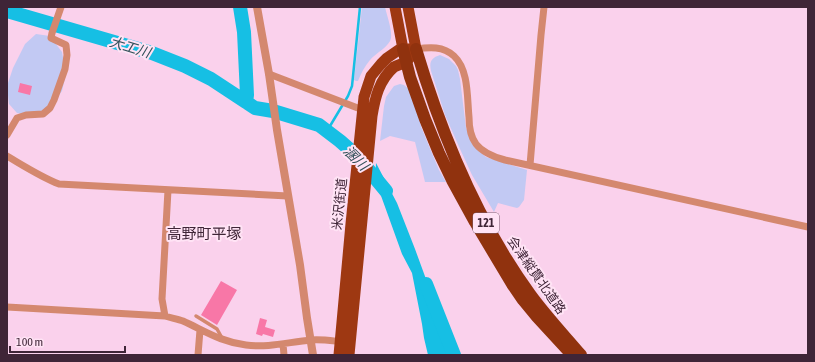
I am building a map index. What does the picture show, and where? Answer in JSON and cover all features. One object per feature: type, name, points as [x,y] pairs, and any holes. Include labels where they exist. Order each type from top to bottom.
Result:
[{"type":"highway","name":"121","points":[[395,7],[406,61]]},
{"type":"highway","name":"121","points":[[408,7],[416,50]]},
{"type":"highway","points":[[403,48],[416,50]]},
{"type":"highway","name":"米沢街道","points":[[350,355],[346,342],[366,113],[364,97],[371,76],[387,58],[403,48]]},
{"type":"highway","name":"米沢街道","points":[[366,113],[386,76],[396,66],[406,61],[416,50]]},
{"type":"highway","name":"会津縦貫北道路","points":[[416,50],[456,162],[490,231],[531,295],[581,355]]},
{"type":"highway","name":"会津縦貫北道路","points":[[406,61],[425,119],[439,153],[479,229],[501,267],[523,300],[572,355]]},
{"type":"highway","name":"米沢街道","points":[[339,355],[346,342]]},
{"type":"street","points":[[257,7],[272,91],[313,355]]},
{"type":"street","points":[[530,165],[544,7]]},
{"type":"street","points":[[7,135],[17,118],[26,115],[43,114],[50,108],[54,100],[65,69],[67,55],[66,45],[51,38],[60,9]]},
{"type":"street","points":[[416,50],[432,47],[438,48],[449,52],[460,63],[465,76],[471,136],[476,144],[486,153],[505,160],[808,227]]},
{"type":"street","points":[[269,74],[366,113]]},
{"type":"street","points":[[7,156],[30,170],[59,184],[288,196]]},
{"type":"street","points":[[165,316],[162,299],[168,190]]},
{"type":"street","points":[[7,307],[165,316],[182,321],[223,340],[247,346],[284,344],[311,340],[346,342]]},
{"type":"street","points":[[198,355],[200,330]]},
{"type":"street","points":[[284,344],[284,355]]},
{"type":"lane","points":[[196,316],[217,329],[223,340]]},
{"type":"shaded area","points":[[362,7],[385,7],[391,38],[388,44],[370,60],[358,81],[356,81],[354,80]]},
{"type":"shaded area","points":[[36,34],[50,36],[62,52],[66,74],[62,91],[51,106],[34,116],[17,113],[9,104],[7,86],[13,68],[25,44]]},
{"type":"shaded area","points":[[440,55],[449,59],[458,70],[466,128],[479,151],[486,157],[527,170],[524,200],[519,207],[517,208],[498,203],[494,212],[472,175],[445,115],[431,71],[431,61]]},
{"type":"shaded area","points":[[400,84],[404,85],[410,90],[422,129],[439,170],[446,182],[425,182],[415,142],[390,136],[380,141],[386,97],[394,86]]},
{"type":"water","points":[[376,163],[397,203],[415,249],[430,290],[438,326],[449,355],[428,355],[412,273],[402,254],[375,183]]},
{"type":"building","points":[[20,83],[32,86],[30,95],[18,92]]},
{"type":"building","points":[[221,281],[237,290],[217,325],[201,315]]},
{"type":"building","points":[[260,318],[267,320],[265,327],[275,330],[273,337],[263,334],[262,336],[256,334]]},
{"type":"waterway","name":"溷川","points":[[240,7],[244,32],[246,102]]},
{"type":"waterway","points":[[327,131],[348,96],[352,86],[360,7]]},
{"type":"waterway","name":"大工川","points":[[7,11],[152,53],[185,66],[211,79],[255,108],[273,111],[319,125],[357,156],[386,191]]},
{"type":"waterway","name":"溷川","points":[[426,284],[454,355]]},
{"type":"district","name":"高野町平塚","points":[[204,234]]}]
